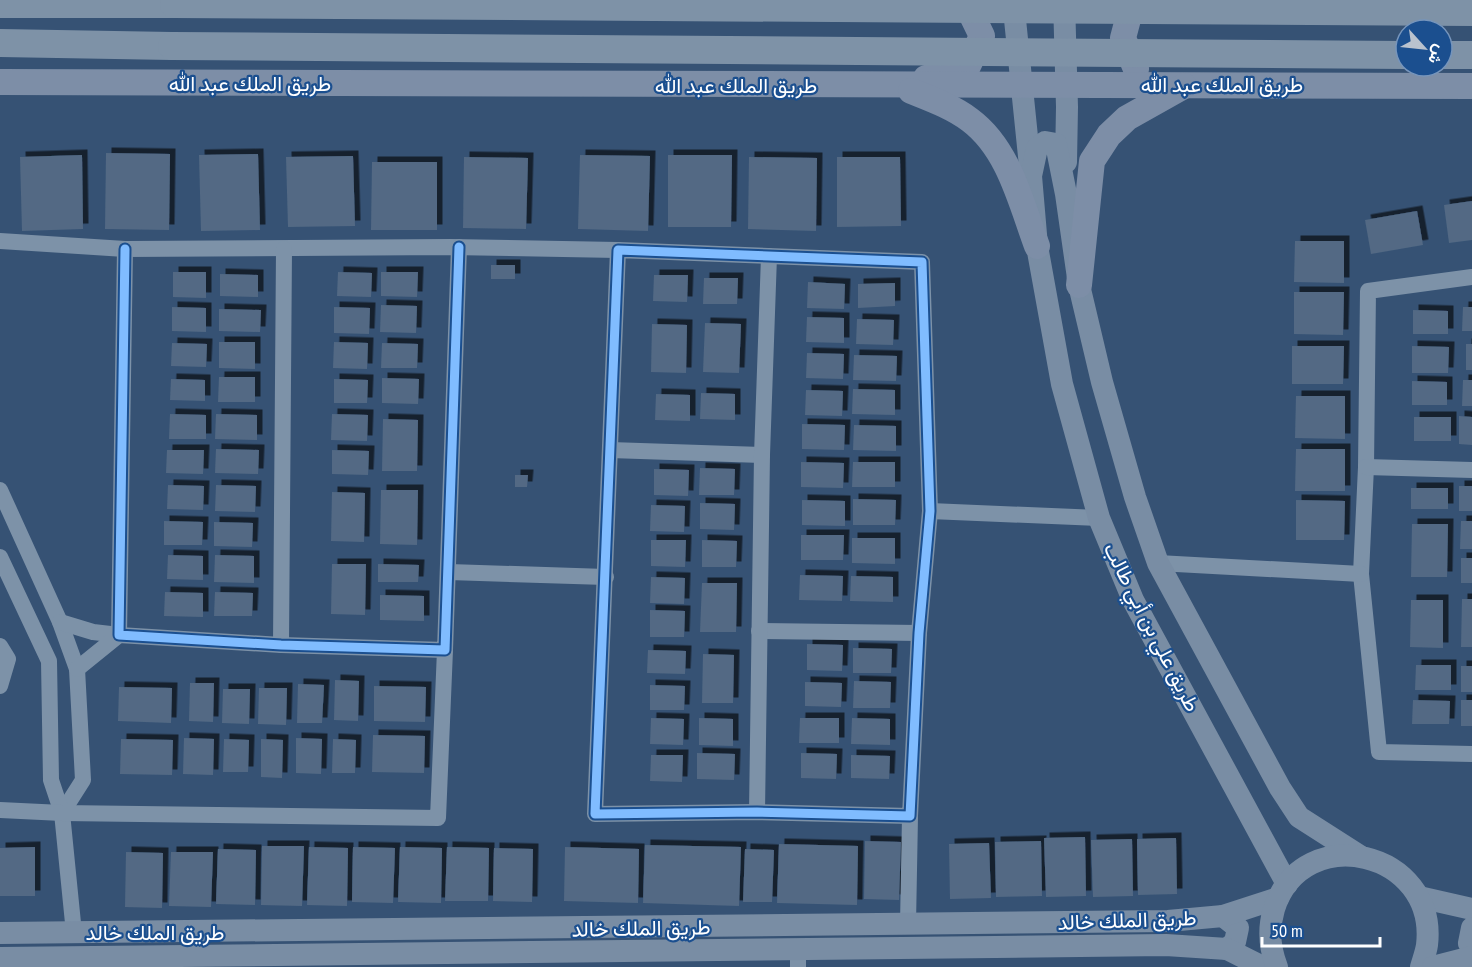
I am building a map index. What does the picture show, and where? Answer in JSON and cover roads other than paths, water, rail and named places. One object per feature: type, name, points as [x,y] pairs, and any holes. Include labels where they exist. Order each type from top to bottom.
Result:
[{"type":"highway","points":[[138,0],[174,4]]},
{"type":"highway","points":[[0,4],[1472,12]]},
{"type":"highway","name":"طريق الملك عبد الله","points":[[0,43],[1394,55]]},
{"type":"highway","points":[[1454,55],[1472,55]]},
{"type":"main road","points":[[897,86],[968,66],[982,36],[966,3],[954,0]]},
{"type":"main road","name":"طريق علي بن أبي طالب","points":[[1013,0],[1037,246],[1062,384],[1099,518],[1133,600],[1282,891]]},
{"type":"main road","name":"طريق علي بن أبي طالب","points":[[1064,0],[1066,194]]},
{"type":"main road","points":[[1143,0],[1132,4],[1123,38],[1134,68],[1188,84]]},
{"type":"main road","points":[[0,57],[75,55],[172,46]]},
{"type":"main road","name":"طريق الملك عبد الله","points":[[0,82],[1472,86]]},
{"type":"main road","points":[[1079,285],[1092,161],[1108,135],[1127,118],[1188,84]]},
{"type":"main road","points":[[897,86],[944,105],[971,120],[1000,152],[1012,177],[1037,246]]},
{"type":"main road","name":"طريق علي بن أبي طالب","points":[[1031,176],[1037,148],[1045,142],[1056,144],[1066,194],[1079,285],[1102,382],[1135,497],[1158,562],[1280,788],[1299,817],[1360,855],[1383,863],[1404,877],[1419,897]]},
{"type":"main road","points":[[1277,967],[1271,952],[1270,924],[1282,891],[1302,870],[1319,860],[1340,855],[1360,855]]},
{"type":"main road","name":"طريق الملك خالد","points":[[0,933],[1168,921],[1223,916],[1282,891]]},
{"type":"main road","points":[[1419,897],[1472,909]]},
{"type":"main road","points":[[1419,897],[1427,921],[1427,946],[1420,967]]},
{"type":"main road","points":[[1223,916],[1238,928],[1234,942],[1227,949]]},
{"type":"main road","points":[[1472,928],[1469,943],[1472,945]]},
{"type":"main road","name":"طريق الملك خالد","points":[[0,958],[175,962],[798,959],[1166,945],[1227,949],[1263,967]]},
{"type":"main road","points":[[1432,967],[1472,957]]},
{"type":"street","points":[[0,241],[125,249],[459,247],[618,250],[922,262],[930,511],[919,633],[910,816],[908,924]]},
{"type":"street","points":[[0,810],[62,813],[438,818],[449,572],[459,247]]},
{"type":"street","points":[[119,635],[125,249]]},
{"type":"street","points":[[281,645],[284,249]]},
{"type":"street","points":[[618,250],[595,814],[757,812],[910,816]]},
{"type":"street","points":[[757,812],[762,455],[769,256]]},
{"type":"street","points":[[1472,277],[1368,291],[1366,467],[1361,574],[1379,752],[1472,754]]},
{"type":"street","points":[[610,450],[762,455]]},
{"type":"street","points":[[1366,467],[1472,470]]},
{"type":"street","points":[[0,490],[60,622],[77,669],[83,780],[62,813]]},
{"type":"street","points":[[930,511],[1099,518]]},
{"type":"street","points":[[0,557],[49,661],[51,780],[62,813],[74,933]]},
{"type":"street","points":[[1158,562],[1361,574]]},
{"type":"street","points":[[449,572],[606,577]]},
{"type":"street","points":[[60,622],[93,632],[119,635],[281,645],[445,650]]},
{"type":"street","points":[[759,632],[919,633]]},
{"type":"street","points":[[77,669],[119,635]]},
{"type":"street","points":[[0,646],[8,659],[0,686]]}]
